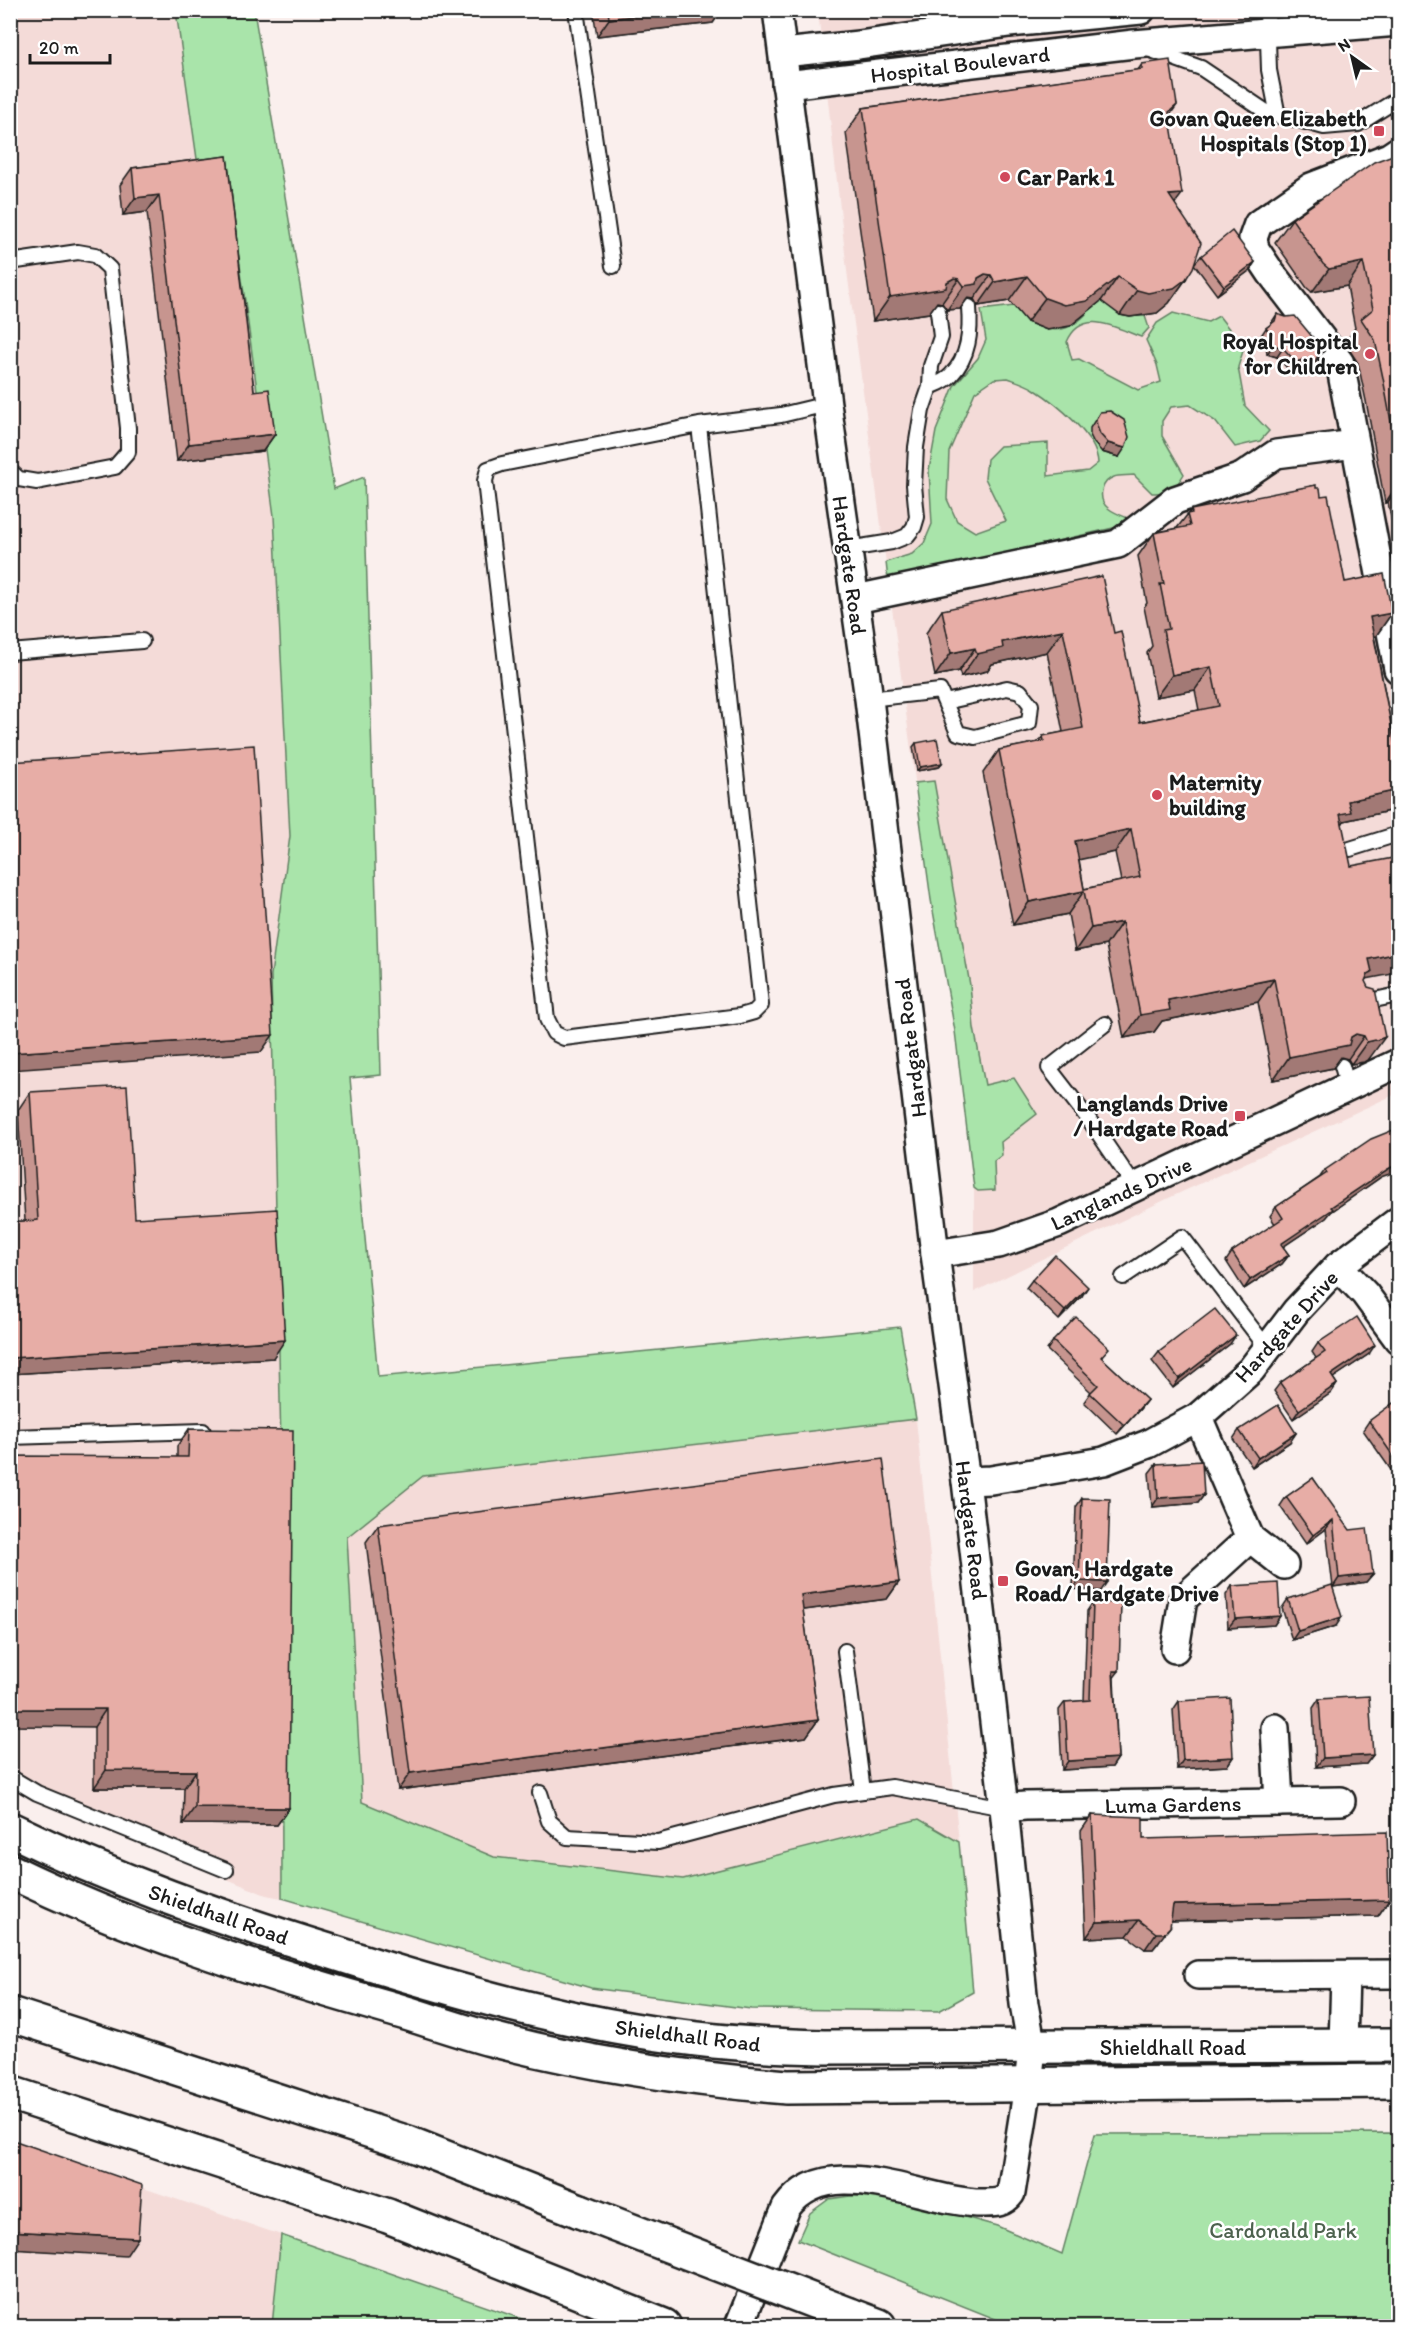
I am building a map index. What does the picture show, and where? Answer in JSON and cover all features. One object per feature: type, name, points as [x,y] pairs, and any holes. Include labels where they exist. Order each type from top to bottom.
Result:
[{"type":"main road","name":"Shieldhall Road","points":[[10,1829],[110,1875],[242,1924],[393,1971],[462,1992],[576,2019],[696,2039],[824,2048],[1398,2045]]},
{"type":"main road","name":"Shieldhall Road","points":[[10,1871],[48,1890],[172,1941],[341,1995],[489,2039],[563,2056],[714,2081],[787,2087],[1398,2081]]},
{"type":"main road","points":[[10,2014],[408,2143],[865,2321]]},
{"type":"main road","points":[[10,2093],[388,2216],[664,2326]]},
{"type":"street","name":"Hardgate Road","points":[[738,2326],[786,2208],[793,2198],[807,2189],[834,2180],[852,2180],[877,2183],[938,2198],[970,2203],[998,2203],[1006,2200],[1011,2193],[1032,2048],[1024,2004],[966,1481],[934,1254],[869,699],[827,404],[777,10]]},
{"type":"street","name":"Hospital Boulevard","points":[[783,53],[860,45],[1010,23],[1141,10]]},
{"type":"street","name":"Hospital Boulevard","points":[[786,85],[1134,44],[1267,21],[1398,22]]},
{"type":"street","points":[[1398,151],[1389,157],[1311,187],[1258,224],[1252,238],[1271,273],[1340,363],[1398,669]]},
{"type":"street","points":[[856,599],[1118,544],[1175,500],[1242,477],[1276,454],[1355,444]]},
{"type":"street","name":"Langlands Drive","points":[[934,1254],[999,1244],[1059,1223],[1135,1187],[1345,1076],[1398,1063]]},
{"type":"street","name":"Hardgate Drive","points":[[966,1481],[1038,1473],[1104,1461],[1148,1444],[1198,1417],[1251,1370],[1296,1311],[1338,1266],[1398,1221]]},
{"type":"street","points":[[1338,1266],[1365,1294],[1398,1340]]},
{"type":"street","points":[[1198,1417],[1250,1538],[1284,1565]]},
{"type":"street","points":[[1175,1649],[1183,1599],[1250,1538]]},
{"type":"street","points":[[1275,1728],[1278,1802]]},
{"type":"street","name":"Luma Gardens","points":[[1004,1809],[1037,1806],[1341,1801]]},
{"type":"street","points":[[1198,1974],[1398,1974]]},
{"type":"street","points":[[1343,2045],[1345,1975]]},
{"type":"lane","points":[[576,10],[614,266]]},
{"type":"lane","points":[[1267,21],[1269,70],[1278,116]]},
{"type":"lane","name":"Hospital Boulevard","points":[[1134,44],[1201,68],[1265,111],[1324,127],[1358,124],[1398,99]]},
{"type":"lane","points":[[10,262],[78,252],[95,255],[110,269],[128,428],[128,452],[115,467],[37,482],[19,479],[10,471]]},
{"type":"lane","points":[[930,387],[950,377],[960,362],[966,349],[971,327],[969,307]]},
{"type":"lane","points":[[848,549],[892,542],[907,536],[914,527],[917,517],[914,485],[916,447],[922,410],[930,387],[931,366],[941,337],[938,312]]},
{"type":"lane","points":[[699,425],[761,1005],[754,1012],[740,1016],[564,1038],[554,1033],[547,1019],[484,481],[488,469],[502,464],[699,425],[782,415],[827,404]]},
{"type":"lane","points":[[10,652],[142,641]]},
{"type":"lane","points":[[869,699],[940,691],[958,733],[975,737],[1029,723],[1030,705],[1020,691],[1007,688],[945,702]]},
{"type":"lane","points":[[1350,849],[1398,834]]},
{"type":"lane","points":[[1358,1003],[1398,995]]},
{"type":"lane","points":[[1105,1024],[1049,1068],[1090,1121],[1135,1187]]},
{"type":"lane","points":[[1123,1277],[1182,1236],[1267,1348]]},
{"type":"lane","points":[[10,1437],[214,1431]]},
{"type":"lane","points":[[845,1651],[863,1791]]},
{"type":"lane","points":[[10,1777],[37,1793],[226,1870]]},
{"type":"lane","points":[[540,1793],[549,1821],[567,1837],[658,1842],[834,1794],[892,1786],[1004,1809]]},
{"type":"shaded area","points":[[10,11],[176,11],[197,159],[226,160],[274,516],[290,836],[271,975],[281,1447],[282,1898],[266,1895],[33,1800],[11,1786]]},
{"type":"shaded area","points":[[818,11],[1398,11],[1398,1093],[1173,1196],[974,1292],[974,1188],[955,1031],[931,900],[847,271]]},
{"type":"shaded area","points":[[916,1419],[959,1842],[919,1819],[683,1879],[494,1857],[362,1802],[347,1537],[423,1476]]},
{"type":"shaded area","points":[[11,2143],[281,2235],[275,2299],[391,2326],[11,2326]]},
{"type":"green space","points":[[176,11],[254,11],[334,489],[364,477],[381,1075],[350,1078],[378,1377],[900,1327],[916,1419],[423,1476],[347,1537],[362,1802],[494,1857],[683,1879],[919,1819],[959,1842],[973,1992],[939,2011],[751,2009],[591,1988],[282,1898],[281,1447],[271,975],[290,836],[274,516],[226,161],[197,159]]},
{"type":"green space","points":[[1096,287],[1105,302],[1115,311],[1127,316],[1145,316],[1149,328],[1141,337],[1111,325],[1090,323],[1081,325],[1073,331],[1067,342],[1072,360],[1079,359],[1138,390],[1161,382],[1157,365],[1146,340],[1157,323],[1173,313],[1208,322],[1219,316],[1244,348],[1238,367],[1245,406],[1269,431],[1260,441],[1235,447],[1215,421],[1190,405],[1171,407],[1162,421],[1162,436],[1184,474],[1171,489],[1158,493],[1152,493],[1134,475],[1114,477],[1106,482],[1103,486],[1102,500],[1110,510],[1130,519],[1126,525],[888,580],[886,562],[912,554],[924,543],[932,524],[929,470],[936,431],[954,386],[978,358],[986,340],[981,310],[1014,306],[1022,315],[1039,326],[1058,329],[1077,322],[1086,314]],"holes":[[[1008,378],[1034,389],[1074,421],[1091,442],[1098,463],[1088,471],[1048,476],[1048,443],[1000,446],[987,459],[985,478],[1006,521],[975,532],[957,521],[947,499],[949,452],[975,392],[994,379]]]},
{"type":"green space","points":[[934,781],[985,1085],[1014,1078],[1037,1114],[1001,1142],[1002,1155],[994,1161],[995,1190],[978,1191],[974,1188],[955,1031],[931,900],[915,783]]},
{"type":"green space","name":"Cardonald Park","points":[[1398,2133],[1398,2326],[1013,2326],[798,2240],[810,2213],[829,2199],[885,2195],[997,2226],[1062,2254],[1095,2134]]},
{"type":"green space","points":[[281,2235],[525,2320],[523,2326],[272,2326]]},
{"type":"building","points":[[608,10],[683,10],[609,19]]},
{"type":"building","name":"Car Park 1","points":[[1170,60],[1177,105],[1169,112],[1182,194],[1169,195],[1201,243],[1193,268],[1186,279],[1174,288],[1148,293],[1137,290],[1118,277],[1087,301],[1064,305],[1045,298],[1027,276],[995,282],[991,275],[985,274],[978,278],[977,284],[964,286],[959,279],[954,278],[947,282],[946,288],[890,297],[863,108],[1142,69],[1142,64]]},
{"type":"building","name":"Royal Hospital for Children","points":[[1398,153],[1398,460],[1375,340],[1361,319],[1373,309],[1363,262],[1329,269],[1323,264],[1292,219],[1374,162]]},
{"type":"building","points":[[227,156],[254,391],[269,389],[275,434],[189,444],[159,195],[135,198],[132,168]]},
{"type":"building","points":[[1232,231],[1255,262],[1224,286],[1201,256]]},
{"type":"building","points":[[1277,314],[1286,317],[1295,316],[1324,351],[1319,353],[1314,364],[1305,359],[1296,362],[1283,348],[1273,345],[1272,336],[1266,328],[1275,321]]},
{"type":"building","points":[[1110,411],[1124,420],[1129,437],[1125,448],[1108,443],[1100,434],[1096,419],[1100,412]]},
{"type":"building","name":"Maternity building","points":[[1316,485],[1316,488],[1320,488],[1321,496],[1328,495],[1345,582],[1384,574],[1392,613],[1370,617],[1398,760],[1398,790],[1348,801],[1351,812],[1340,814],[1351,866],[1398,857],[1398,953],[1369,959],[1372,972],[1368,974],[1365,981],[1368,987],[1375,989],[1385,1037],[1380,1039],[1367,1042],[1364,1036],[1356,1034],[1351,1037],[1349,1045],[1289,1057],[1274,979],[1168,1000],[1170,1010],[1140,1015],[1122,922],[1091,928],[1084,891],[1029,902],[999,750],[1044,741],[1043,736],[1083,728],[1063,630],[1002,642],[1003,648],[977,654],[975,648],[951,653],[942,610],[1102,576],[1114,633],[1121,631],[1140,722],[1219,706],[1211,667],[1172,675],[1163,630],[1169,629],[1160,584],[1164,584],[1154,533],[1190,526],[1187,514],[1192,513],[1191,510]],"holes":[[[1131,829],[1140,877],[1084,889],[1075,841]]]},
{"type":"building","points":[[937,739],[942,763],[920,767],[916,743]]},
{"type":"building","points":[[254,745],[273,1035],[10,1053],[10,762]]},
{"type":"building","points":[[127,1086],[135,1218],[277,1209],[285,1340],[10,1358],[10,1222],[38,1220],[30,1092]]},
{"type":"building","points":[[1398,1128],[1398,1164],[1331,1207],[1333,1209],[1281,1244],[1289,1255],[1250,1280],[1232,1252],[1283,1218],[1276,1207],[1327,1173],[1325,1170],[1371,1139]]},
{"type":"building","points":[[1055,1255],[1088,1287],[1065,1311],[1032,1280]]},
{"type":"building","points":[[1215,1309],[1236,1335],[1179,1379],[1159,1352]]},
{"type":"building","points":[[1076,1317],[1109,1348],[1101,1357],[1147,1400],[1124,1425],[1090,1393],[1098,1385],[1053,1341]]},
{"type":"building","points":[[1357,1317],[1375,1345],[1331,1375],[1337,1384],[1299,1410],[1280,1383],[1325,1352],[1318,1343]]},
{"type":"building","points":[[1396,1401],[1398,1405],[1398,1463],[1369,1421]]},
{"type":"building","points":[[1278,1405],[1296,1433],[1258,1458],[1239,1430]]},
{"type":"building","points":[[189,1429],[293,1430],[289,1808],[195,1807],[196,1771],[106,1770],[106,1709],[10,1709],[10,1456],[188,1457]]},
{"type":"building","points":[[883,1459],[899,1582],[801,1595],[818,1720],[410,1773],[378,1525]]},
{"type":"building","points":[[1202,1461],[1204,1495],[1158,1498],[1156,1464]]},
{"type":"building","points":[[1313,1478],[1350,1530],[1367,1528],[1373,1574],[1339,1578],[1333,1520],[1313,1535],[1286,1497]]},
{"type":"building","points":[[1082,1498],[1110,1499],[1107,1582],[1079,1581]]},
{"type":"building","points":[[1278,1583],[1280,1616],[1235,1619],[1232,1586]]},
{"type":"building","points":[[1332,1585],[1342,1617],[1298,1631],[1288,1599]]},
{"type":"building","points":[[1093,1602],[1121,1603],[1119,1671],[1113,1671],[1118,1758],[1068,1761],[1065,1702],[1090,1700]]},
{"type":"building","points":[[1369,1696],[1373,1755],[1323,1758],[1319,1699]]},
{"type":"building","points":[[1230,1698],[1233,1757],[1183,1760],[1179,1701]]},
{"type":"building","points":[[1092,1815],[1143,1817],[1143,1839],[1387,1832],[1389,1900],[1173,1905],[1170,1927],[1164,1933],[1156,1933],[1139,1920],[1097,1922]]},
{"type":"building","points":[[10,2139],[142,2185],[138,2238],[10,2231]]},
{"type":"place","name":"Govan Queen Elizabeth Hospitals (Stop 1)","points":[[1379,131]]},
{"type":"place","name":"Car Park 1","points":[[1005,177]]},
{"type":"place","name":"Royal Hospital for Children","points":[[1370,354]]},
{"type":"place","name":"Maternity building","points":[[1157,795]]},
{"type":"place","name":"Langlands Drive / Hardgate Road","points":[[1240,1116]]},
{"type":"place","name":"Govan, Hardgate Road/ Hardgate Drive","points":[[1003,1581]]}]
